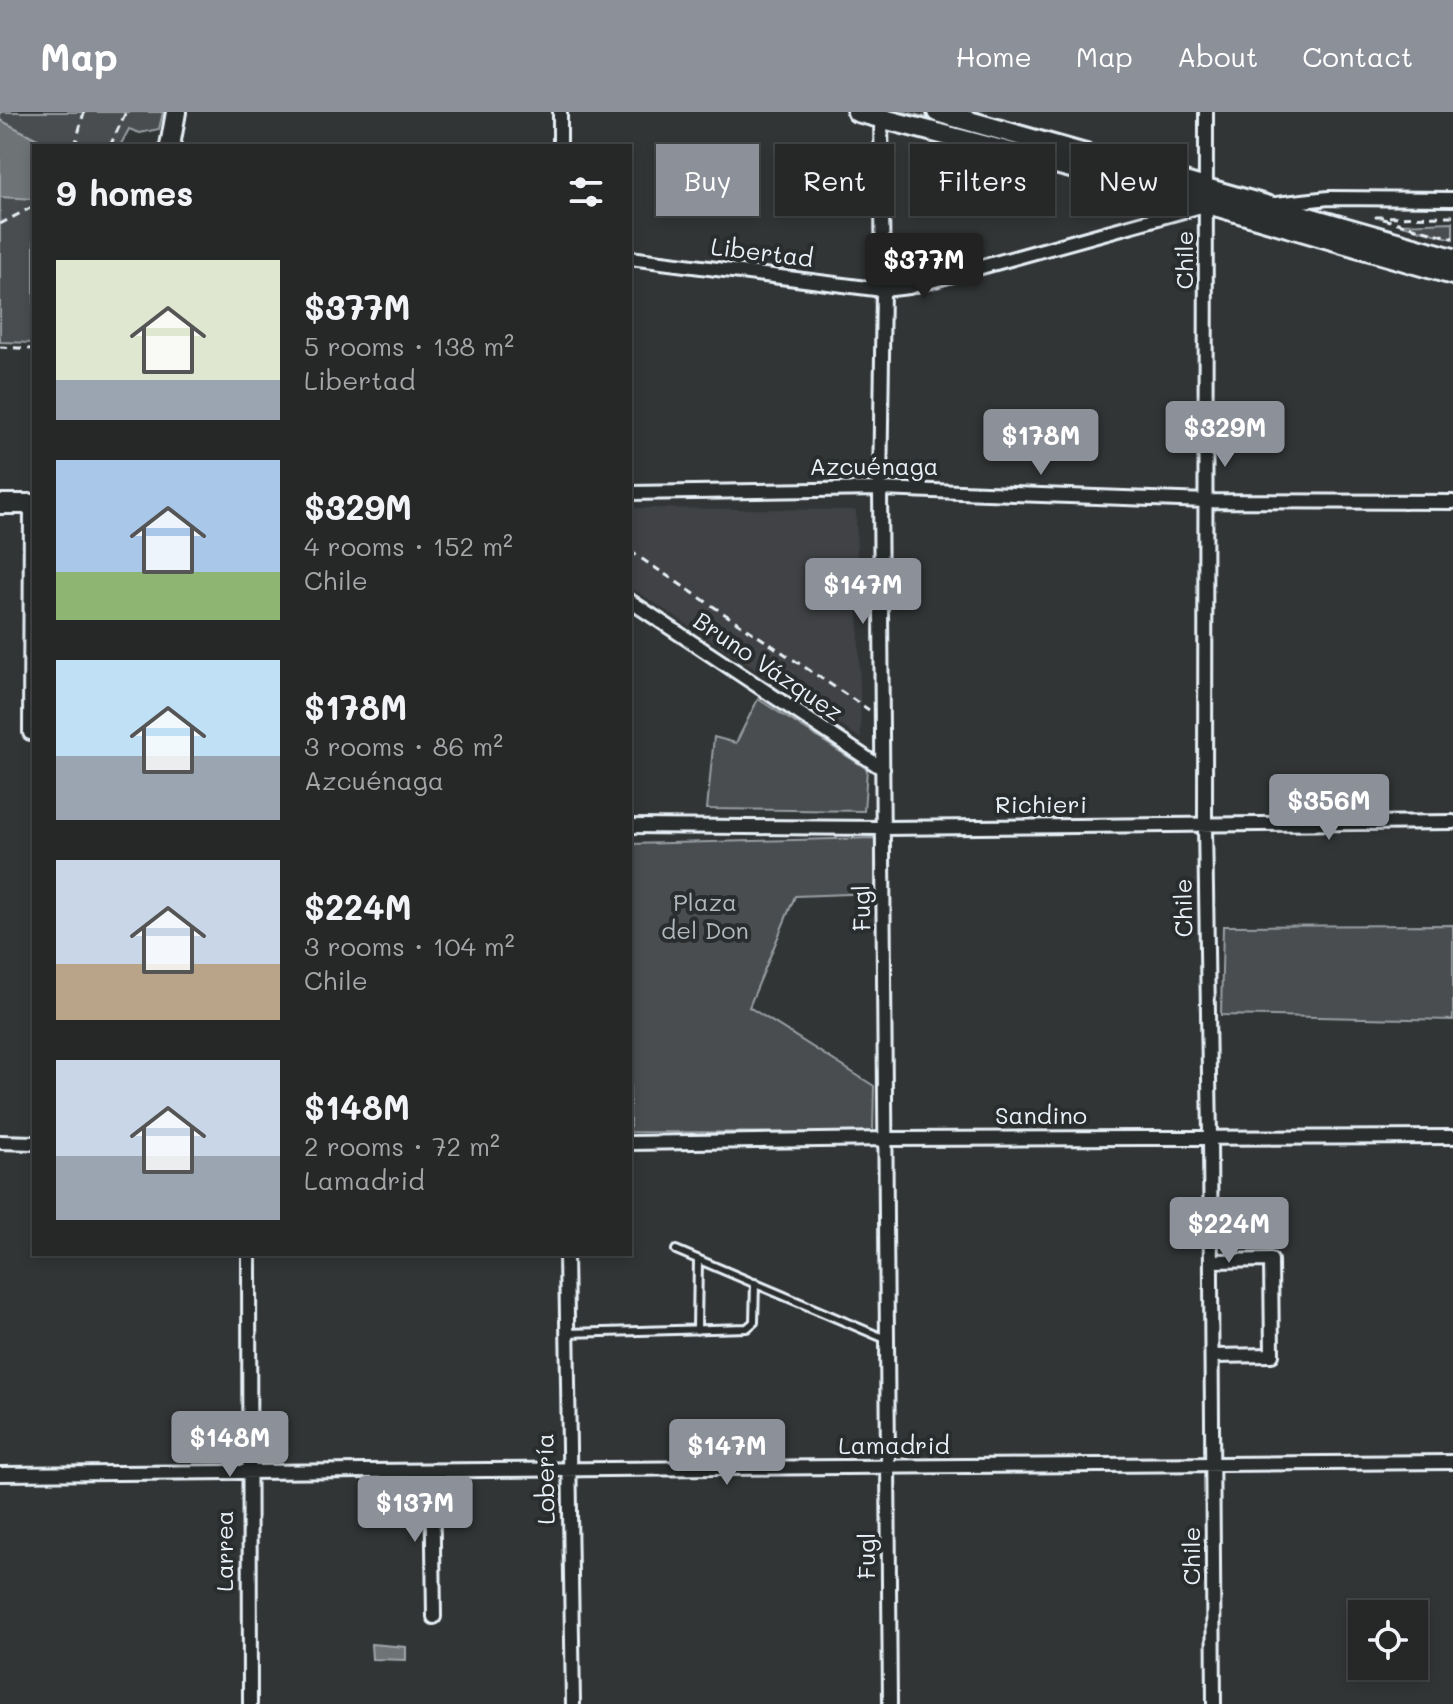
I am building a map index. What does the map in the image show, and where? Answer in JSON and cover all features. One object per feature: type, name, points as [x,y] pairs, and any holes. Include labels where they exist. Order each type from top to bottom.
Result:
[{"type":"main road","points":[[170,144],[176,112]]},
{"type":"main road","points":[[857,112],[1207,196],[1260,205],[1453,258]]},
{"type":"main road","points":[[937,112],[1453,275]]},
{"type":"main road","points":[[3,502],[32,504]]},
{"type":"street","points":[[560,112],[560,144]]},
{"type":"street","name":"Chile","points":[[1206,112],[1205,826],[1213,1356],[1214,1704]]},
{"type":"street","name":"Fugl","points":[[881,116],[883,290],[880,489],[890,1704]]},
{"type":"street","name":"Libertad","points":[[632,258],[883,290],[909,287],[1207,196]]},
{"type":"street","points":[[1260,205],[1329,198],[1453,199]]},
{"type":"street","name":"Azcuénaga","points":[[632,493],[880,489],[1207,501],[1453,502]]},
{"type":"street","points":[[30,733],[32,504]]},
{"type":"street","name":"Bruno Vázquez","points":[[632,602],[883,769]]},
{"type":"street","name":"Richieri","points":[[632,826],[883,828],[1453,822]]},
{"type":"street","name":"Sandino","points":[[632,1143],[1453,1137]]},
{"type":"street","points":[[0,1142],[32,1143]]},
{"type":"street","name":"Larrea","points":[[249,1256],[250,1704]]},
{"type":"street","name":"Lobería","points":[[566,1256],[573,1704]]},
{"type":"street","points":[[1211,1261],[1271,1260],[1272,1355],[1213,1356]]},
{"type":"street","name":"Lamadrid","points":[[0,1474],[1453,1462]]},
{"type":"street","points":[[432,1471],[434,1617]]},
{"type":"lane","points":[[676,1250],[888,1340]]},
{"type":"lane","points":[[697,1330],[698,1259]]},
{"type":"lane","points":[[567,1333],[747,1328],[754,1322],[755,1283]]},
{"type":"path","points":[[76,144],[84,112]]},
{"type":"path","points":[[111,144],[126,112]]},
{"type":"path","points":[[0,224],[32,207]]},
{"type":"path","points":[[1453,216],[1376,217],[1453,238]]},
{"type":"path","points":[[0,347],[32,349]]},
{"type":"path","points":[[632,552],[882,718]]},
{"type":"shaded area","points":[[0,120],[47,144],[32,144],[32,199],[0,197]]},
{"type":"shaded area","points":[[632,508],[856,510],[861,739],[632,588]]},
{"type":"shaded area","points":[[371,1644],[406,1647],[406,1660],[372,1659]]},
{"type":"green space","points":[[0,112],[163,112],[159,129],[140,133],[129,129],[121,144],[32,144],[32,343],[0,342]]},
{"type":"green space","points":[[906,112],[1024,144],[1013,144],[902,116]]},
{"type":"green space","points":[[1453,222],[1453,239],[1399,224]]},
{"type":"green space","points":[[758,699],[867,769],[864,811],[707,809],[714,737],[736,743]]},
{"type":"green space","name":"Plaza del Don","points":[[875,838],[875,893],[795,896],[749,1007],[874,1086],[873,1133],[632,1132],[632,844]]},
{"type":"green space","points":[[1453,925],[1453,1020],[1221,1015],[1223,926]]}]
